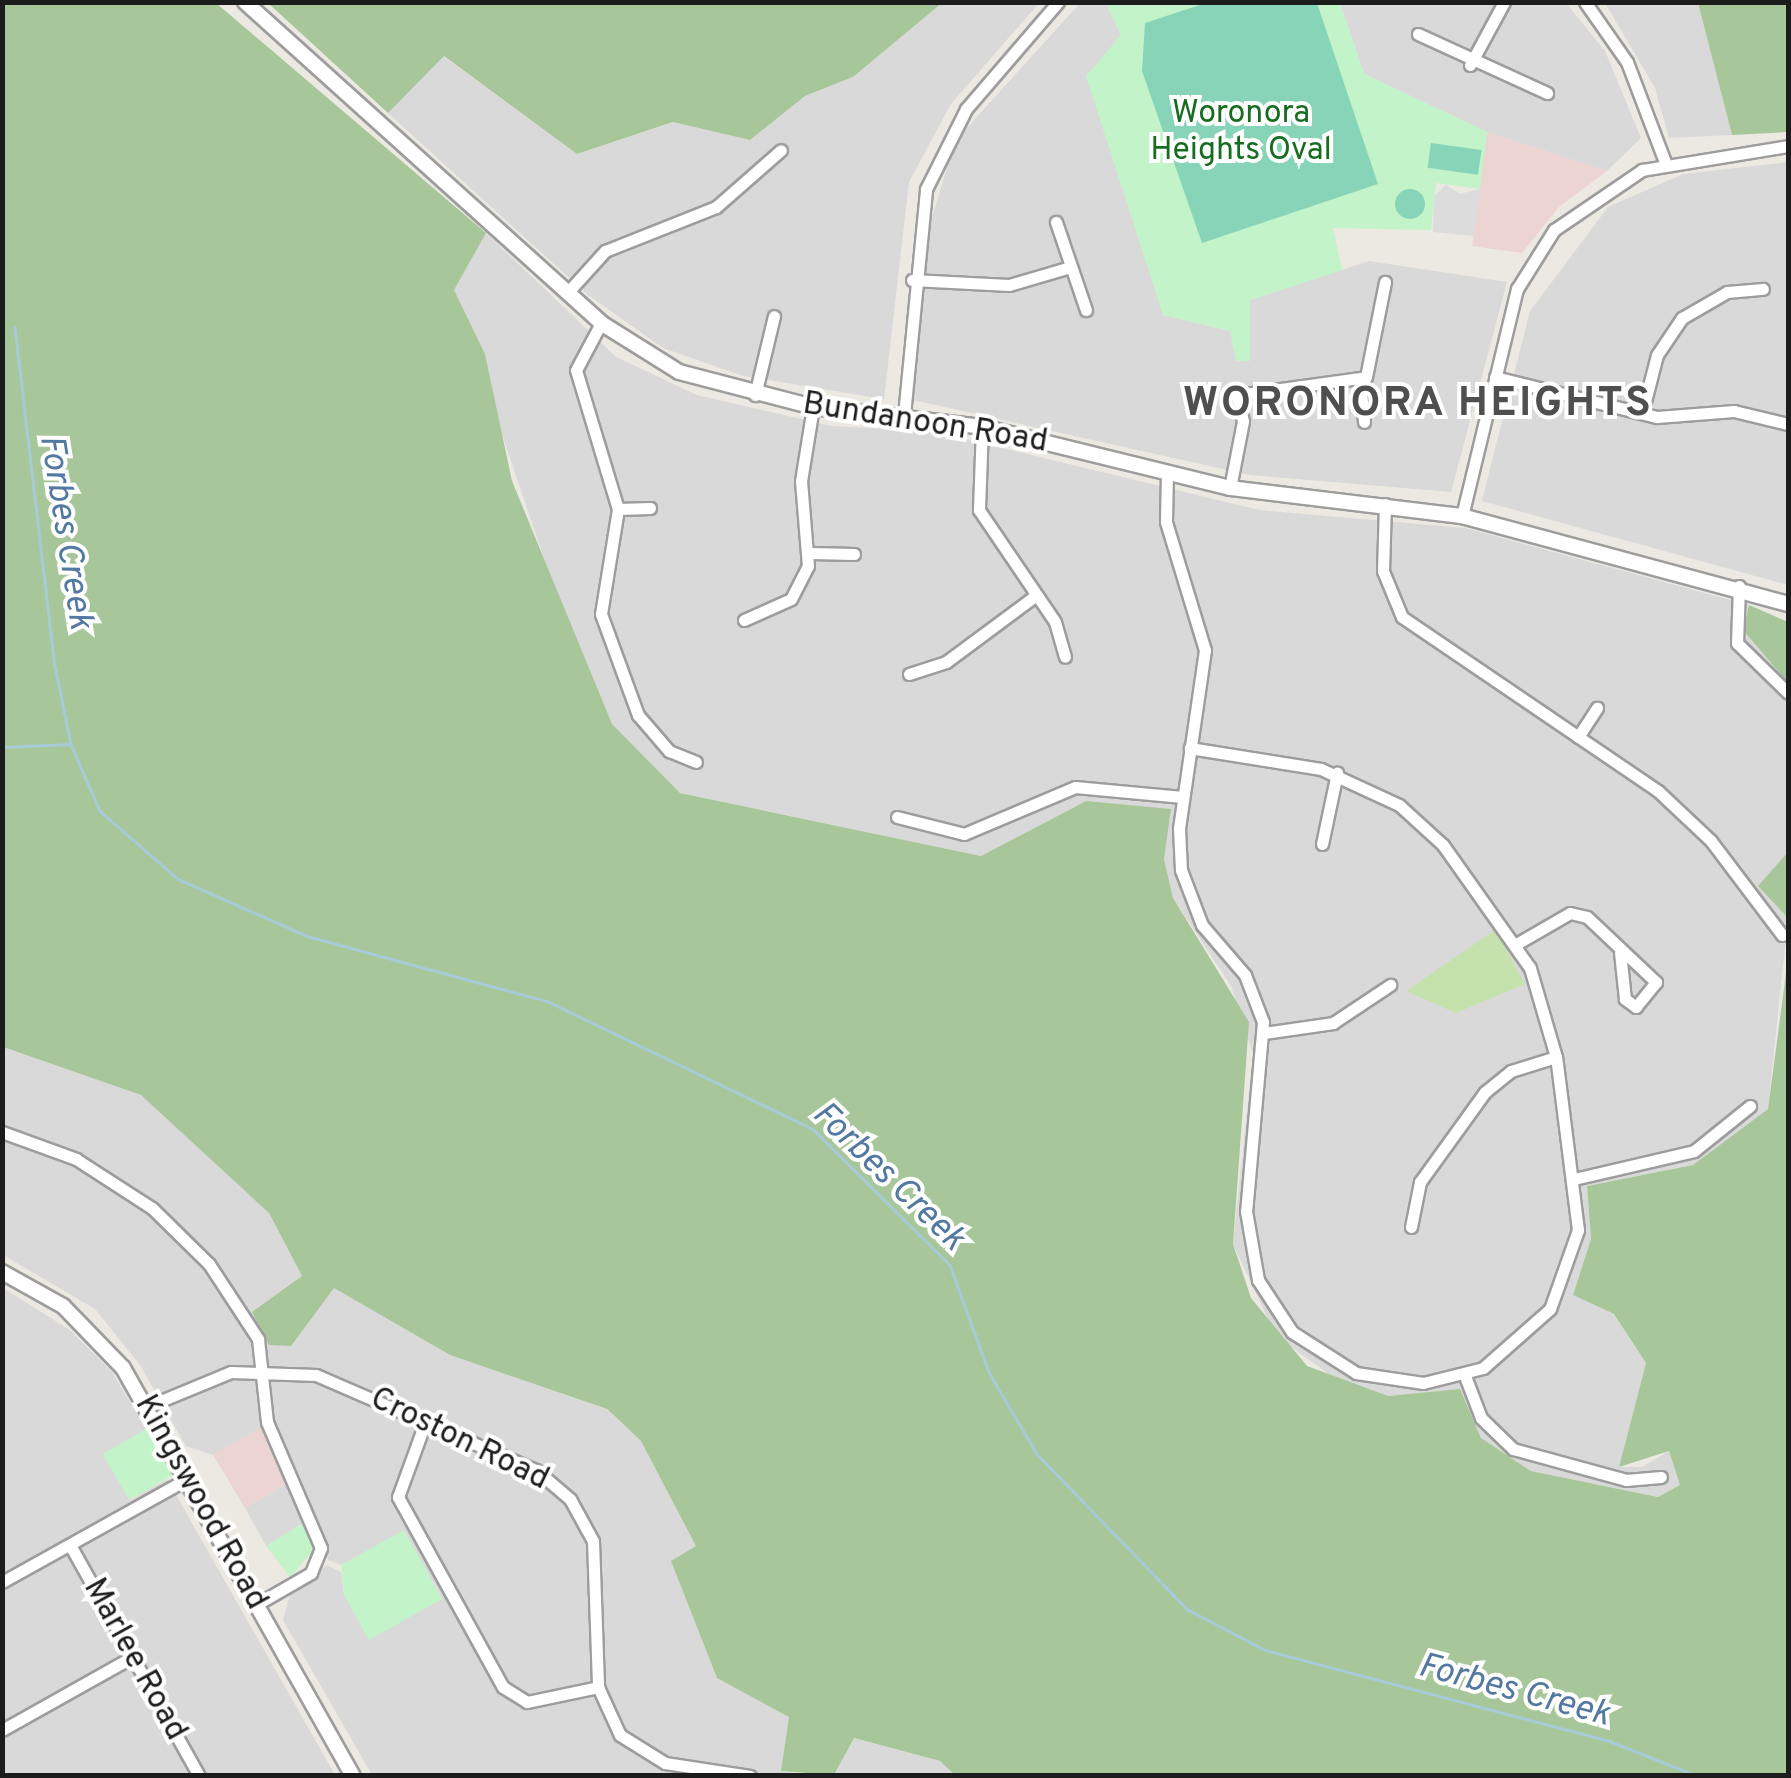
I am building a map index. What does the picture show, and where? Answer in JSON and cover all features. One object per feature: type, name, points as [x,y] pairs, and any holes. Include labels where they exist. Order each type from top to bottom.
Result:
[{"type":"street","name":"Bundanoon Road","points":[[245,2],[601,323],[664,366],[813,407],[982,427],[1230,488],[1462,516],[1739,586],[1788,604]]},
{"type":"street","points":[[904,416],[920,206],[946,140],[1058,2]]},
{"type":"street","points":[[1470,65],[1504,2]]},
{"type":"street","points":[[1585,2],[1627,62],[1665,162]]},
{"type":"street","points":[[1418,34],[1470,65],[1547,92]]},
{"type":"street","points":[[1462,516],[1518,295],[1568,220],[1665,162],[1788,146]]},
{"type":"street","points":[[567,293],[605,251],[716,207],[781,150]]},
{"type":"street","points":[[1056,222],[1086,310]]},
{"type":"street","points":[[912,280],[1009,285],[1070,267]]},
{"type":"street","points":[[1230,488],[1243,420],[1236,392],[1360,381],[1372,368],[1384,282]]},
{"type":"street","points":[[1642,414],[1656,355],[1682,318],[1727,292],[1763,289]]},
{"type":"street","points":[[756,394],[774,316]]},
{"type":"street","points":[[601,323],[576,370],[618,509],[604,627],[638,715],[670,751],[696,762]]},
{"type":"street","points":[[1496,377],[1642,414],[1734,411],[1788,424]]},
{"type":"street","points":[[1360,381],[1364,422]]},
{"type":"street","points":[[744,620],[791,599],[811,553],[800,497],[813,407]]},
{"type":"street","points":[[982,427],[979,510],[1036,596],[1065,656]]},
{"type":"street","points":[[1168,473],[1164,513],[1205,650],[1190,748],[1183,797],[1178,846],[1188,897],[1251,986],[1264,1034],[1246,1223],[1267,1298],[1307,1344],[1356,1373],[1406,1383],[1465,1376],[1521,1342],[1559,1293],[1578,1230],[1556,1057],[1518,944],[1416,818],[1337,774],[1190,748]]},
{"type":"street","points":[[1385,504],[1383,571],[1402,617],[1578,737],[1693,824],[1782,936]]},
{"type":"street","points":[[618,509],[650,508]]},
{"type":"street","points":[[811,553],[854,554]]},
{"type":"street","points":[[1739,586],[1737,642],[1788,694]]},
{"type":"street","points":[[909,674],[936,668],[1036,596]]},
{"type":"street","points":[[1578,737],[1597,708]]},
{"type":"street","points":[[1322,844],[1337,774]]},
{"type":"street","points":[[896,817],[964,834],[1075,787],[1183,797]]},
{"type":"street","points":[[1518,944],[1576,913],[1656,982],[1636,1007],[1625,999],[1620,952]]},
{"type":"street","points":[[1264,1034],[1333,1023],[1390,985]]},
{"type":"street","points":[[1411,1227],[1420,1182],[1486,1092],[1512,1072],[1556,1057]]},
{"type":"street","points":[[1574,1179],[1694,1152],[1750,1106]]},
{"type":"street","points":[[2,1132],[98,1171],[174,1227],[239,1306],[265,1370],[267,1422],[321,1556],[312,1573],[256,1604]]},
{"type":"street","name":"Kingswood Road","points":[[2,1272],[85,1324],[146,1407],[352,1776]]},
{"type":"street","name":"Croston Road","points":[[146,1407],[197,1382],[265,1370],[330,1379],[536,1470],[579,1511],[600,1570],[598,1687],[613,1725],[645,1755],[750,1776]]},
{"type":"street","points":[[1465,1376],[1480,1418],[1514,1450],[1626,1480],[1661,1477]]},
{"type":"street","points":[[426,1420],[398,1497],[503,1687],[527,1702],[598,1687]]},
{"type":"street","points":[[2,1582],[187,1479]]},
{"type":"street","name":"Marlee Road","points":[[70,1545],[197,1771]]},
{"type":"street","points":[[2,1730],[132,1658]]},
{"type":"street","points":[[180,1776],[197,1771]]},
{"type":"shaded area","points":[[942,3],[1039,3],[951,104],[909,182],[884,399],[743,376],[663,348],[588,295],[388,113],[443,56],[577,154],[674,122],[750,140],[805,96],[853,77]]},
{"type":"shaded area","points":[[1080,3],[1106,3],[1121,35],[1163,315],[1230,331],[1250,360],[1250,300],[1369,261],[1507,282],[1451,492],[1250,475],[913,400],[922,251],[955,141]]},
{"type":"shaded area","points":[[1340,3],[1566,3],[1605,51],[1641,138],[1607,171],[1487,132],[1364,74]]},
{"type":"shaded area","points":[[1605,3],[1698,3],[1732,135],[1669,138],[1655,88]]},
{"type":"shaded area","points":[[1487,132],[1607,171],[1559,207],[1522,253],[1472,246]]},
{"type":"shaded area","points":[[1788,162],[1788,585],[1482,501],[1530,311],[1608,207],[1683,174]]},
{"type":"shaded area","points":[[1446,185],[1460,194],[1480,189],[1474,236],[1433,232],[1434,196]]},
{"type":"shaded area","points":[[486,233],[616,357],[697,395],[831,426],[932,431],[1259,510],[1465,528],[1749,605],[1743,630],[1788,683],[1788,852],[1759,886],[1788,918],[1768,1109],[1693,1165],[1587,1186],[1591,1239],[1573,1295],[1614,1314],[1646,1363],[1619,1467],[1642,1467],[1669,1451],[1680,1485],[1658,1497],[1531,1471],[1481,1438],[1460,1390],[1388,1396],[1341,1383],[1276,1336],[1233,1244],[1253,1054],[1231,986],[1173,898],[1164,859],[1086,801],[981,856],[681,793],[644,766],[612,724],[571,638],[453,290]]},
{"type":"shaded area","points":[[3,1047],[141,1095],[219,1159],[269,1213],[302,1276],[252,1312],[291,1346],[333,1287],[450,1355],[606,1409],[641,1441],[673,1492],[790,1717],[781,1771],[806,1775],[372,1775],[283,1620],[290,1595],[327,1565],[341,1572],[344,1595],[442,1598],[404,1531],[341,1565],[328,1560],[315,1516],[266,1546],[245,1508],[287,1483],[262,1428],[213,1455],[186,1446],[140,1365],[95,1309],[3,1255]]},
{"type":"shaded area","points":[[3,1288],[70,1330],[112,1372],[146,1429],[104,1455],[130,1500],[167,1479],[335,1775],[3,1776]]},
{"type":"shaded area","points":[[262,1427],[287,1483],[245,1508],[213,1455]]},
{"type":"shaded area","points":[[853,1738],[940,1761],[956,1775],[834,1776]]},
{"type":"green space","points":[[3,2],[216,3],[486,233],[454,290],[485,354],[512,481],[612,724],[680,793],[981,856],[1086,801],[1171,809],[1164,859],[1173,898],[1249,1022],[1233,1244],[1251,1298],[1307,1366],[1388,1396],[1460,1389],[1481,1438],[1531,1471],[1658,1497],[1680,1485],[1669,1451],[1619,1467],[1646,1363],[1614,1314],[1573,1295],[1591,1239],[1587,1186],[1693,1165],[1768,1109],[1788,958],[1788,1775],[956,1776],[940,1761],[854,1738],[834,1775],[781,1771],[789,1717],[717,1678],[671,1561],[696,1546],[641,1441],[607,1409],[450,1355],[334,1288],[291,1346],[269,1345],[252,1312],[302,1276],[269,1213],[141,1095],[3,1047]]},
{"type":"green space","points":[[268,3],[942,3],[853,77],[805,96],[750,140],[673,122],[577,154],[444,56],[388,113]]},
{"type":"green space","name":"Woronora Heights Oval","points":[[1106,3],[1340,3],[1364,74],[1487,132],[1480,189],[1436,183],[1431,230],[1333,228],[1342,270],[1250,300],[1250,361],[1236,361],[1230,331],[1163,315],[1086,76],[1121,35]]},
{"type":"green space","points":[[1206,3],[1317,3],[1378,184],[1202,243],[1142,71],[1145,23]]},
{"type":"green space","points":[[1698,3],[1788,3],[1788,132],[1732,135]]},
{"type":"green space","points":[[1431,143],[1482,150],[1478,175],[1428,168]]},
{"type":"green space","points":[[1410,189],[1420,194],[1425,204],[1420,214],[1410,219],[1400,214],[1395,204],[1400,194]]},
{"type":"green space","points":[[1749,605],[1788,622],[1788,683],[1743,630]]},
{"type":"green space","points":[[1788,852],[1788,918],[1758,886]]},
{"type":"green space","points":[[1495,930],[1525,984],[1456,1013],[1406,991]]},
{"type":"green space","points":[[146,1429],[172,1475],[129,1500],[103,1454]]},
{"type":"green space","points":[[305,1522],[315,1549],[290,1577],[266,1546]]},
{"type":"green space","points":[[404,1530],[442,1599],[369,1640],[344,1595],[341,1565]]},
{"type":"waterway","name":"Forbes Creek","points":[[15,327],[55,666],[71,744],[100,811],[178,879],[307,936],[547,1001],[813,1129],[950,1265],[989,1372],[1037,1454],[1187,1609],[1265,1650],[1612,1742],[1698,1776]]},
{"type":"waterway","name":"Forbes Creek","points":[[2,747],[71,744]]},
{"type":"district","name":"WORONORA HEIGHTS","points":[[1418,405]]}]
